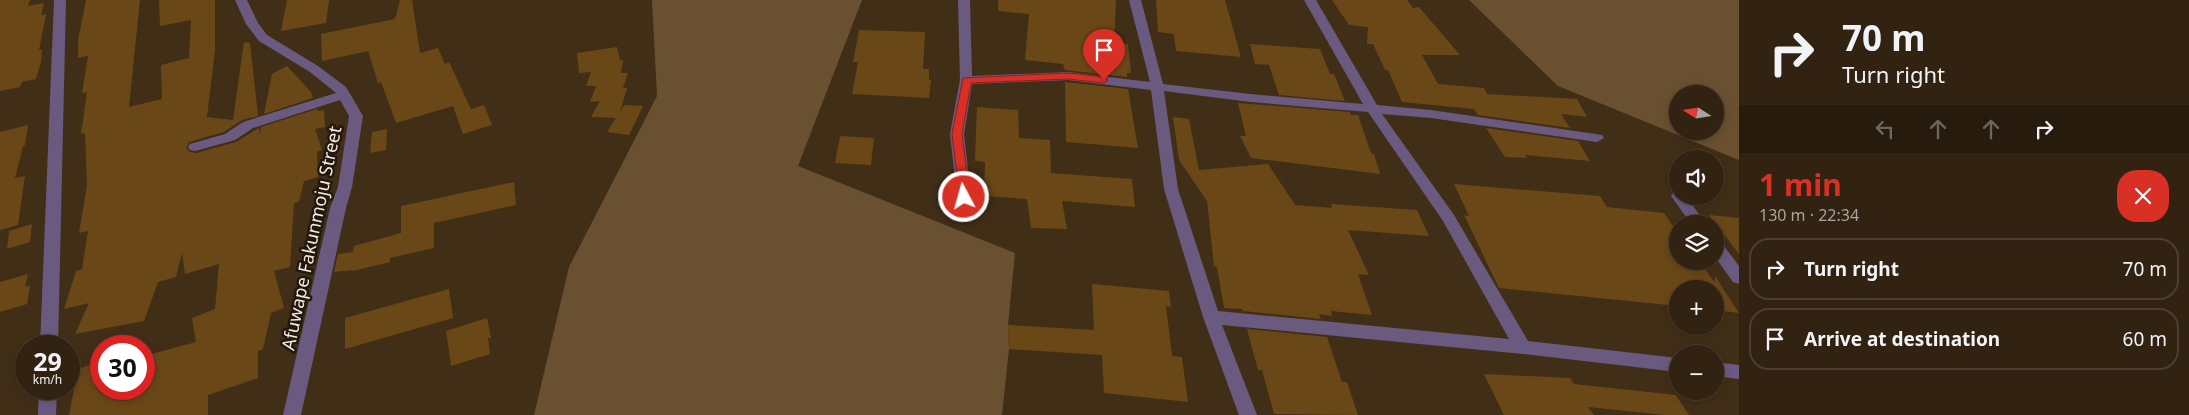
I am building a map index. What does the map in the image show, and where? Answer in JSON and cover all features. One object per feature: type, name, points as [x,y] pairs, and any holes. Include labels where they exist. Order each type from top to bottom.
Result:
[{"type":"street","points":[[49,335],[60,0]]},
{"type":"street","name":"Afuwape Fakunmoju Street","points":[[241,0],[252,24],[263,38],[314,69],[341,90],[356,116],[345,187],[338,208],[292,415]]},
{"type":"street","points":[[964,0],[966,80],[957,134],[964,197]]},
{"type":"street","points":[[1135,0],[1157,86],[1171,189],[1211,317],[1248,415]]},
{"type":"street","points":[[1310,0],[1373,110],[1449,219],[1523,347]]},
{"type":"street","points":[[966,80],[1068,76],[1171,89],[1373,110],[1431,114],[1597,138]]},
{"type":"street","points":[[195,147],[230,137],[248,125],[344,95]]},
{"type":"street","points":[[1724,258],[1739,278]]},
{"type":"street","points":[[1211,317],[1523,347],[1669,364]]},
{"type":"street","points":[[1724,370],[1739,372]]},
{"type":"street","points":[[47,415],[48,400]]},
{"type":"shaded area","points":[[652,0],[862,0],[798,166],[1015,253],[1008,325],[1009,349],[1002,415],[534,415],[569,267],[657,96]]},
{"type":"shaded area","points":[[1469,0],[1739,0],[1739,160],[1724,154],[1724,150],[1715,150],[1690,140],[1724,140],[1724,85],[1669,85],[1669,131],[1558,86]]},
{"type":"building","points":[[0,0],[30,0],[28,6],[44,3],[41,15],[46,14],[39,50],[42,49],[41,62],[36,79],[22,82],[20,87],[0,91]]},
{"type":"building","points":[[86,0],[140,0],[129,107],[162,99],[161,65],[189,58],[191,20],[160,26],[159,0],[215,0],[215,50],[207,117],[233,120],[244,42],[250,43],[258,116],[242,120],[224,132],[189,142],[186,148],[190,152],[196,153],[236,142],[259,128],[259,135],[261,127],[317,109],[318,111],[324,110],[325,127],[315,129],[322,150],[317,152],[318,177],[304,181],[299,202],[294,203],[290,267],[274,271],[284,308],[271,313],[263,349],[258,351],[258,378],[208,395],[208,415],[69,415],[72,400],[80,400],[80,368],[90,365],[90,400],[155,400],[155,353],[196,342],[192,318],[215,309],[219,264],[185,274],[182,253],[176,277],[158,282],[144,321],[75,334],[89,303],[64,309],[76,271],[82,269],[88,231],[79,233],[87,185],[85,133],[81,134],[87,92],[82,93],[88,56],[78,58],[78,40]]},
{"type":"building","points":[[287,0],[329,0],[326,23],[281,31]]},
{"type":"building","points":[[400,0],[412,0],[420,53],[438,48],[445,64],[449,62],[471,109],[484,105],[492,125],[463,134],[453,106],[396,123],[381,82],[378,83],[368,51],[322,61],[321,34],[395,19]]},
{"type":"building","points":[[998,0],[1116,0],[1114,43],[1128,44],[1131,73],[1127,73],[1127,77],[1065,70],[1063,64],[1025,60],[1029,14],[998,11]]},
{"type":"building","points":[[1156,0],[1225,0],[1241,57],[1176,51],[1174,34],[1158,32]]},
{"type":"building","points":[[1332,0],[1407,0],[1413,8],[1419,7],[1460,55],[1422,55],[1438,84],[1484,88],[1487,94],[1577,99],[1587,117],[1561,114],[1570,128],[1478,115],[1474,109],[1402,102],[1388,70],[1385,70],[1373,44],[1367,44],[1368,27],[1349,25]]},
{"type":"building","points":[[859,30],[925,32],[923,69],[929,69],[929,80],[931,80],[929,98],[852,94],[858,62],[853,62]]},
{"type":"building","points":[[1250,44],[1320,49],[1330,74],[1334,74],[1345,101],[1279,95],[1269,65],[1255,64]]},
{"type":"building","points":[[617,47],[620,60],[623,60],[621,73],[628,73],[623,88],[627,88],[620,112],[624,105],[643,106],[629,135],[607,132],[616,118],[591,117],[600,101],[590,102],[596,86],[586,86],[591,72],[579,73],[577,53]]},
{"type":"building","points":[[287,66],[311,92],[313,98],[264,114],[272,74]]},
{"type":"building","points":[[1065,82],[1128,89],[1138,148],[1066,142]]},
{"type":"building","points":[[1238,103],[1350,112],[1351,115],[1358,115],[1380,174],[1251,158],[1240,136],[1246,136]]},
{"type":"building","points":[[977,107],[1018,110],[1019,138],[1050,140],[1051,173],[1132,179],[1135,207],[1062,201],[1067,229],[1031,228],[1027,199],[984,196],[985,162],[975,161]]},
{"type":"building","points":[[1173,117],[1189,119],[1199,170],[1268,164],[1295,205],[1332,208],[1331,204],[1417,210],[1429,236],[1348,230],[1369,275],[1358,274],[1372,315],[1331,311],[1332,316],[1319,314],[1321,319],[1224,308],[1217,267],[1214,266],[1207,201],[1179,160]]},
{"type":"building","points":[[28,125],[25,145],[23,146],[15,178],[25,176],[18,225],[0,230],[0,132]]},
{"type":"building","points":[[1486,128],[1578,141],[1590,161],[1525,155],[1527,158],[1505,157]]},
{"type":"building","points":[[387,129],[386,150],[370,153],[372,132]]},
{"type":"building","points":[[840,136],[874,138],[871,165],[835,163]]},
{"type":"building","points":[[514,182],[516,205],[434,223],[434,248],[390,258],[390,262],[353,271],[334,272],[338,254],[353,252],[354,246],[401,233],[401,206]]},
{"type":"building","points":[[1454,184],[1600,196],[1607,207],[1664,213],[1669,220],[1669,270],[1706,270],[1713,280],[1669,280],[1669,305],[1499,288],[1464,215],[1469,216]]},
{"type":"building","points":[[1724,216],[1739,218],[1739,254],[1724,234]]},
{"type":"building","points":[[32,224],[30,242],[7,249],[9,231]]},
{"type":"building","points":[[28,274],[25,287],[30,285],[27,304],[0,312],[0,282]]},
{"type":"building","points":[[1092,284],[1169,291],[1171,307],[1166,306],[1172,356],[1182,357],[1188,402],[1104,393],[1102,355],[1009,349],[1008,325],[1094,330]]},
{"type":"building","points":[[449,289],[453,318],[345,349],[345,318]]},
{"type":"building","points":[[1724,290],[1739,313],[1724,311]]},
{"type":"building","points":[[487,318],[491,338],[488,338],[490,354],[451,366],[446,331]]},
{"type":"building","points":[[1247,329],[1327,337],[1342,382],[1347,382],[1358,415],[1274,414],[1262,370],[1258,370]]},
{"type":"building","points":[[1484,374],[1570,378],[1574,384],[1669,394],[1669,400],[1679,400],[1689,415],[1665,415],[1588,407],[1594,415],[1504,415]]},
{"type":"route","points":[[964,197],[957,134],[966,80],[1068,76],[1104,80]]}]
